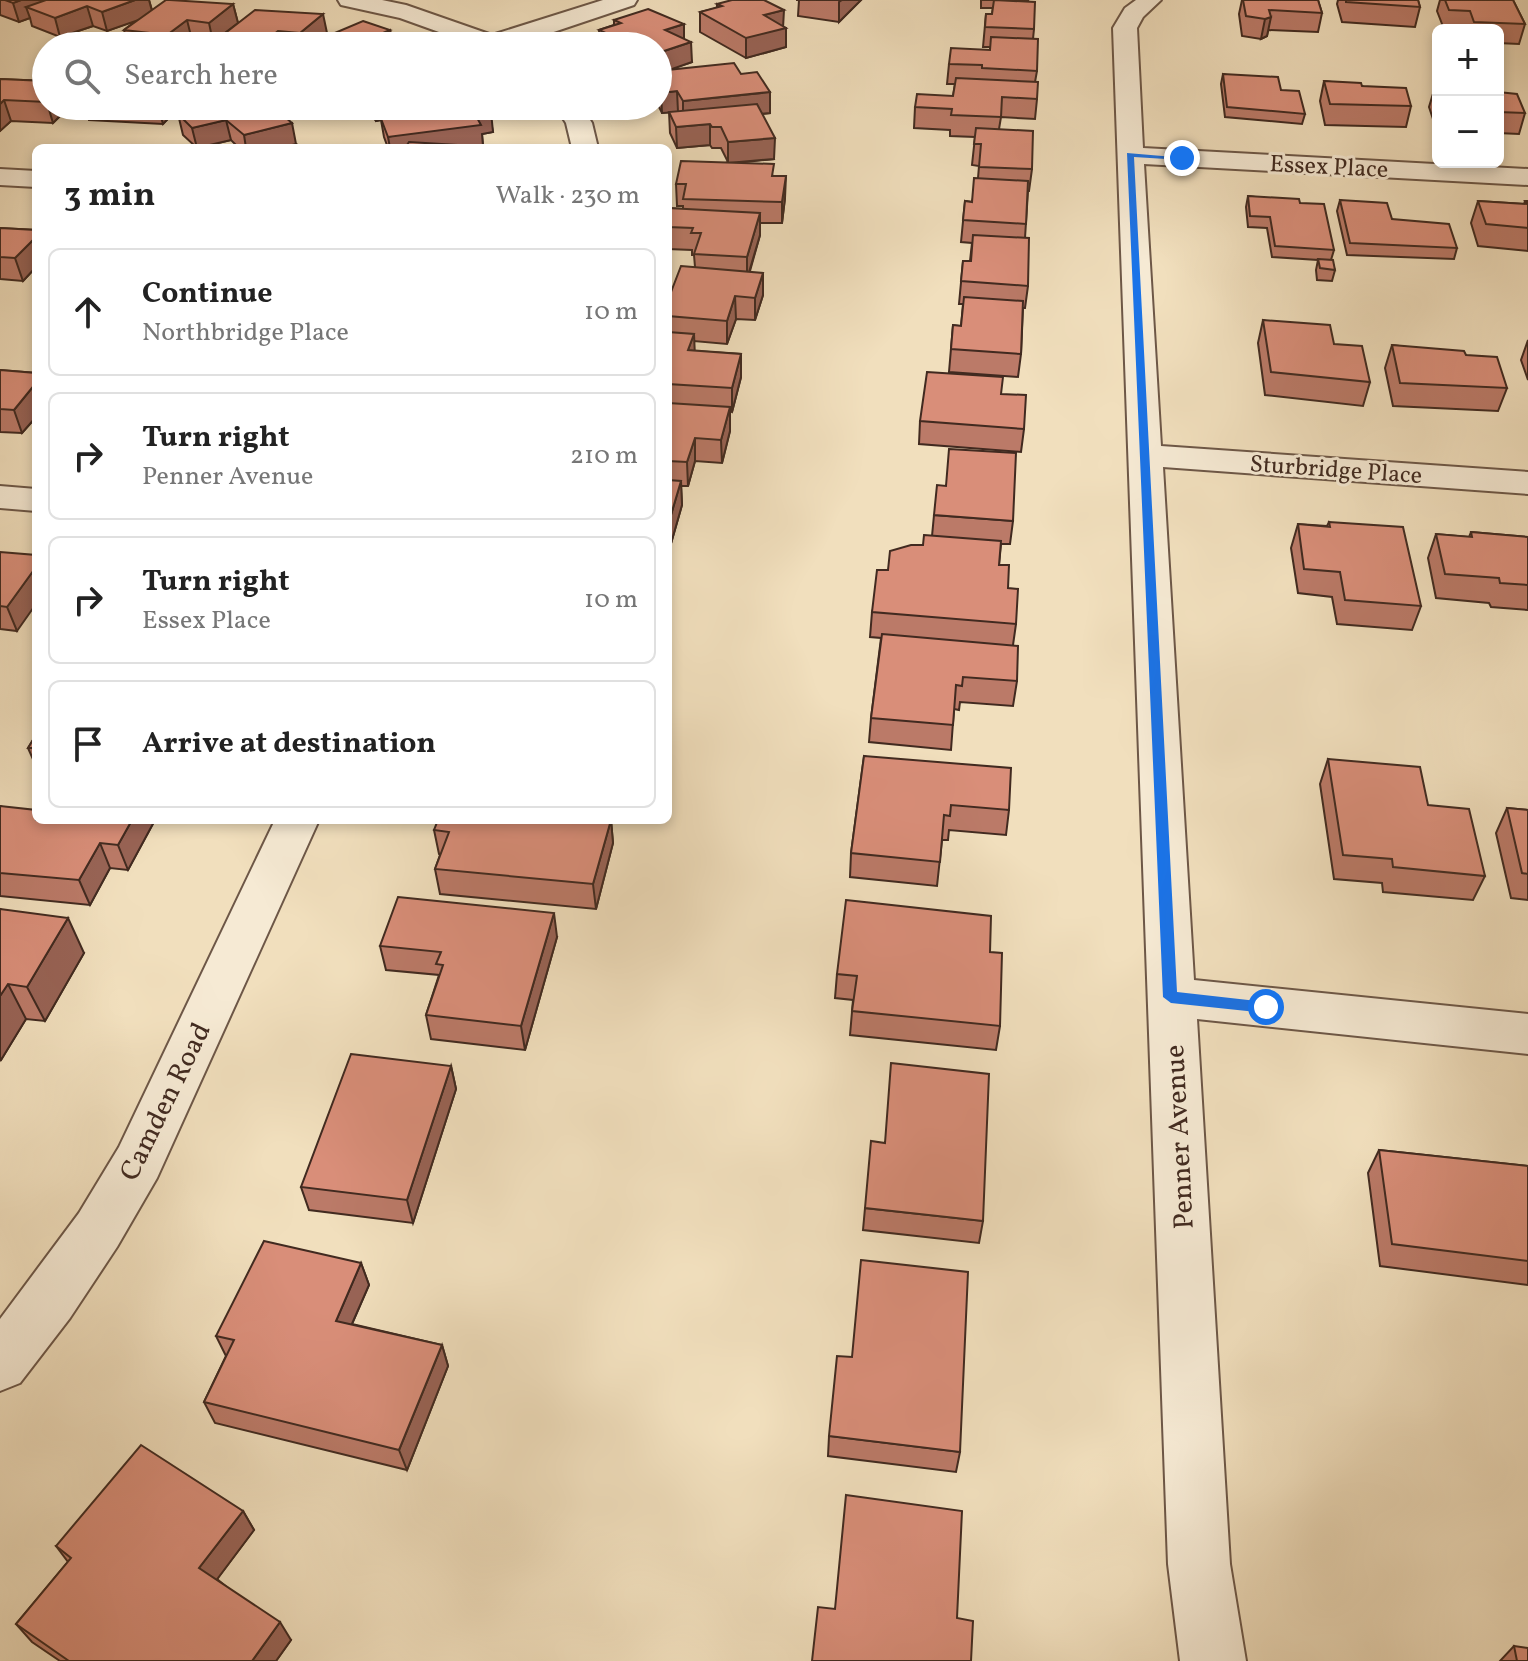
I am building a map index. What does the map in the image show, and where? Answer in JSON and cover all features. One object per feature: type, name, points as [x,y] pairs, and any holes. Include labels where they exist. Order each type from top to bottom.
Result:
[{"type":"street","points":[[349,0],[406,12],[464,32]]},
{"type":"street","points":[[533,32],[626,0]]},
{"type":"street","name":"Penner Avenue","points":[[1150,0],[1133,13],[1125,28],[1199,1564],[1213,1661]]},
{"type":"street","points":[[577,120],[584,144]]},
{"type":"street","name":"Essex Place","points":[[1130,155],[1528,177]]},
{"type":"street","points":[[0,177],[32,179]]},
{"type":"street","name":"Sturbridge Place","points":[[1145,455],[1528,483]]},
{"type":"street","points":[[0,497],[32,500]]},
{"type":"street","name":"Camden Road","points":[[0,1364],[90,1242],[138,1162],[295,824]]},
{"type":"street","points":[[1171,997],[1528,1034]]},
{"type":"building","points":[[46,0],[135,0],[102,12],[87,6],[55,18],[26,7]]},
{"type":"building","points":[[166,0],[233,4],[209,23],[187,20],[171,32],[124,30]]},
{"type":"building","points":[[732,0],[764,0],[784,10],[764,15],[786,28],[746,38],[700,12]]},
{"type":"building","points":[[994,0],[1035,2],[1034,29],[985,27],[986,14],[992,14]]},
{"type":"building","points":[[1243,0],[1318,0],[1322,13],[1269,10],[1271,17],[1265,19],[1246,16]]},
{"type":"building","points":[[1418,0],[1420,7],[1346,2]]},
{"type":"building","points":[[1445,0],[1513,0],[1525,24],[1474,22],[1470,11],[1449,10]]},
{"type":"building","points":[[648,9],[684,24],[665,30],[669,32],[599,30],[621,23],[614,20]]},
{"type":"building","points":[[255,10],[323,14],[301,32],[227,32]]},
{"type":"building","points":[[363,21],[390,30],[385,32],[337,32]]},
{"type":"building","points":[[672,33],[691,42],[672,48]]},
{"type":"building","points":[[991,37],[1038,39],[1037,71],[949,64],[951,48],[990,50]]},
{"type":"building","points":[[734,63],[741,74],[757,72],[770,92],[683,101],[677,91],[672,92],[672,70]]},
{"type":"building","points":[[1223,74],[1278,77],[1281,90],[1299,91],[1305,114],[1227,107]]},
{"type":"building","points":[[956,78],[1038,82],[1037,99],[1002,97],[1001,117],[951,115],[952,109],[915,107],[917,94],[953,96]]},
{"type":"building","points":[[0,79],[32,80],[32,101],[4,100],[0,104]]},
{"type":"building","points":[[1324,81],[1406,88],[1411,106],[1330,104]]},
{"type":"building","points":[[1504,93],[1517,94],[1525,113],[1504,112]]},
{"type":"building","points":[[757,104],[775,138],[728,142],[721,127],[710,124],[676,127],[672,112]]},
{"type":"building","points":[[184,120],[226,120],[192,128]]},
{"type":"building","points":[[226,120],[288,120],[292,123],[244,135]]},
{"type":"building","points":[[382,120],[478,120],[481,125],[388,137]]},
{"type":"building","points":[[976,128],[1033,131],[1032,169],[979,167],[981,144],[974,144]]},
{"type":"building","points":[[681,161],[774,164],[772,176],[786,176],[782,202],[683,199],[686,184],[676,184]]},
{"type":"building","points":[[974,178],[1028,181],[1026,224],[963,220],[965,201],[972,202]]},
{"type":"building","points":[[1248,196],[1324,204],[1334,250],[1275,246],[1270,217],[1250,216]]},
{"type":"building","points":[[1340,200],[1387,203],[1392,219],[1449,224],[1457,248],[1350,243]]},
{"type":"building","points":[[1478,201],[1527,204],[1525,201],[1528,201],[1528,228],[1486,224]]},
{"type":"building","points":[[672,208],[760,213],[747,257],[694,254],[701,233],[691,233],[693,228],[672,227]]},
{"type":"building","points":[[0,228],[32,230],[32,241],[15,258],[0,257]]},
{"type":"building","points":[[973,235],[1029,238],[1028,286],[961,281],[963,261],[971,261]]},
{"type":"building","points":[[1318,259],[1333,260],[1335,270],[1320,268]]},
{"type":"building","points":[[681,266],[763,273],[755,298],[735,296],[727,321],[672,316],[672,289]]},
{"type":"building","points":[[964,297],[1023,301],[1021,354],[951,349],[953,325],[961,326]]},
{"type":"building","points":[[1263,320],[1330,325],[1334,344],[1362,346],[1370,382],[1271,372]]},
{"type":"building","points":[[672,332],[694,334],[688,350],[741,354],[732,388],[672,384]]},
{"type":"building","points":[[1392,345],[1497,357],[1507,388],[1400,383]]},
{"type":"building","points":[[0,370],[32,373],[32,388],[14,410],[0,409]]},
{"type":"building","points":[[927,372],[1003,377],[1001,394],[1026,395],[1024,429],[920,421]]},
{"type":"building","points":[[672,403],[730,407],[721,440],[695,438],[687,462],[672,461]]},
{"type":"building","points":[[949,449],[1016,453],[1013,521],[934,515],[937,485],[946,486]]},
{"type":"building","points":[[672,480],[681,481],[672,511]]},
{"type":"building","points":[[1329,522],[1403,527],[1421,606],[1345,600],[1340,572],[1304,569],[1298,524],[1330,527]]},
{"type":"building","points":[[1471,532],[1528,537],[1528,585],[1500,583],[1499,578],[1445,574],[1436,534],[1472,537]]},
{"type":"building","points":[[924,535],[1001,541],[999,565],[1009,565],[1008,588],[1018,589],[1016,624],[872,612],[877,570],[888,570],[890,551],[923,545]]},
{"type":"building","points":[[0,552],[32,555],[32,573],[7,607],[0,606]]},
{"type":"building","points":[[882,634],[1018,646],[1017,681],[963,677],[962,686],[956,685],[953,725],[871,718]]},
{"type":"building","points":[[864,756],[1011,768],[1009,810],[951,805],[950,816],[944,815],[940,862],[851,853]]},
{"type":"building","points":[[1328,759],[1420,767],[1428,805],[1469,809],[1485,876],[1393,867],[1392,859],[1343,855]]},
{"type":"building","points":[[0,806],[32,810],[32,824],[130,824],[118,845],[100,843],[79,880],[0,873]]},
{"type":"building","points":[[1507,808],[1528,810],[1528,874],[1522,873]]},
{"type":"building","points":[[436,824],[610,824],[593,884],[435,869],[449,832],[434,830]]},
{"type":"building","points":[[398,897],[554,913],[521,1026],[426,1015],[443,965],[436,964],[441,952],[380,946]]},
{"type":"building","points":[[846,900],[991,916],[990,952],[1002,953],[1000,1026],[852,1011],[857,976],[837,974]]},
{"type":"building","points":[[0,909],[68,918],[27,987],[8,984],[0,996]]},
{"type":"building","points":[[351,1054],[451,1066],[407,1200],[301,1187]]},
{"type":"building","points":[[891,1063],[989,1074],[983,1221],[865,1208],[871,1141],[885,1143]]},
{"type":"building","points":[[1379,1150],[1528,1166],[1528,1261],[1392,1244]]},
{"type":"building","points":[[264,1241],[361,1263],[336,1321],[442,1345],[399,1450],[204,1402],[234,1340],[216,1336]]},
{"type":"building","points":[[861,1260],[968,1272],[960,1452],[829,1436],[837,1356],[852,1357]]},
{"type":"building","points":[[141,1445],[243,1511],[199,1568],[280,1622],[252,1661],[69,1661],[16,1624],[71,1558],[56,1546]]},
{"type":"building","points":[[846,1495],[962,1511],[957,1618],[973,1621],[971,1661],[812,1661],[818,1607],[835,1609]]},
{"type":"building","points":[[1514,1646],[1528,1648],[1528,1661],[1517,1661]]},
{"type":"route","points":[[1182,158],[1130,155],[1171,997],[1266,1007]]}]
